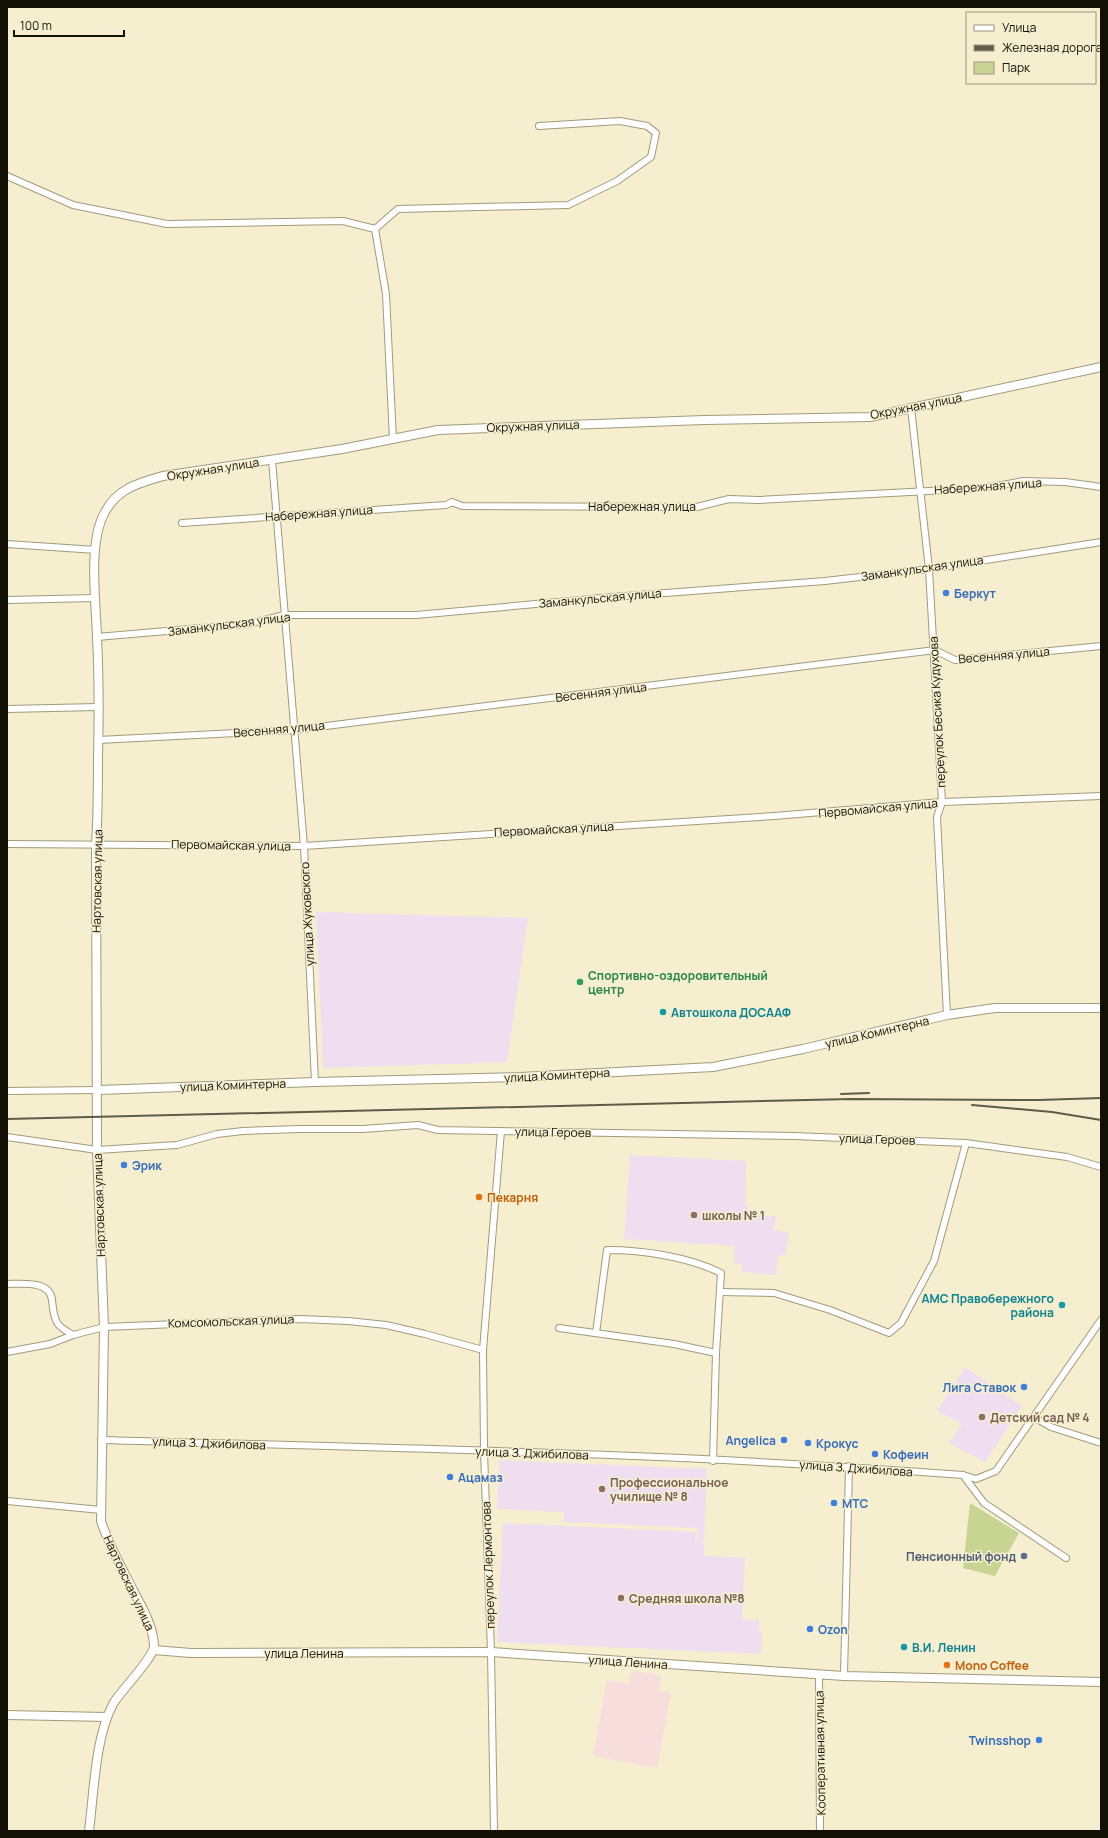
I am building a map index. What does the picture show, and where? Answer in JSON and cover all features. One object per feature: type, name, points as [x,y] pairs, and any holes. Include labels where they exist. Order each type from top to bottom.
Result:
[{"type":"street","points":[[375,230],[398,209],[568,205],[617,181],[651,157],[656,133],[648,126],[620,121],[539,126]]},
{"type":"street","points":[[7,176],[73,205],[167,224],[343,221],[375,230]]},
{"type":"street","points":[[375,230],[386,294],[393,440]]},
{"type":"street","name":"Окружная улица","points":[[96,550],[103,515],[110,503],[123,490],[142,482],[163,476],[393,440],[438,430],[704,420],[870,417],[1101,367]]},
{"type":"street","name":"переулок Бесика Кудухова","points":[[911,408],[929,569],[934,650],[942,802],[937,817],[947,1015]]},
{"type":"street","name":"улица Жуковского","points":[[272,460],[304,846],[315,1082]]},
{"type":"street","name":"Набережная улица","points":[[182,523],[446,505],[452,502],[462,506],[697,507],[729,499],[758,500],[920,490],[967,489],[997,486],[1023,481],[1065,482],[1101,487]]},
{"type":"street","name":"Заманкульская улица","points":[[97,636],[240,625],[284,615],[416,615],[613,597],[825,581],[929,569],[1101,542]]},
{"type":"street","points":[[7,544],[96,550]]},
{"type":"street","name":"Нартовская улица","points":[[96,550],[95,598],[98,707],[98,822],[96,843],[97,1150],[104,1327],[101,1520],[105,1534],[148,1619],[153,1635],[154,1650]]},
{"type":"street","points":[[7,600],[95,598]]},
{"type":"street","name":"Весенняя улица","points":[[98,740],[294,730],[934,650],[955,660],[1101,646]]},
{"type":"street","points":[[7,708],[98,707]]},
{"type":"street","name":"Первомайская улица","points":[[7,844],[96,843],[304,846],[344,842],[774,816],[942,802],[1101,796]]},
{"type":"street","name":"улица Коминтерна","points":[[7,1091],[98,1090],[315,1082],[520,1077],[713,1067],[803,1049],[947,1015],[995,1008],[1101,1008]]},
{"type":"street","name":"улица Героев","points":[[7,1137],[97,1150],[177,1145],[217,1134],[293,1129],[363,1129],[418,1125],[438,1130],[794,1136],[966,1143],[1068,1157],[1101,1168]]},
{"type":"street","name":"переулок Лермонтова","points":[[494,1831],[491,1652],[484,1451],[483,1350],[501,1131]]},
{"type":"street","points":[[720,1292],[774,1293],[830,1310],[889,1333],[901,1323],[934,1261],[966,1143]]},
{"type":"street","points":[[596,1333],[607,1250],[632,1250],[693,1262],[721,1273],[716,1353],[713,1461]]},
{"type":"street","points":[[7,1284],[35,1285],[46,1289],[51,1295],[57,1323],[73,1335]]},
{"type":"street","name":"Комсомольская улица","points":[[7,1352],[50,1344],[73,1335],[104,1327],[300,1319],[348,1321],[406,1330],[483,1350]]},
{"type":"street","name":"улица З. Джибилова","points":[[102,1440],[484,1451],[849,1466],[963,1475],[976,1479],[996,1471],[1101,1320]]},
{"type":"street","points":[[559,1328],[674,1344],[716,1353]]},
{"type":"street","points":[[1034,1417],[1051,1427],[1101,1443]]},
{"type":"street","points":[[844,1676],[849,1466]]},
{"type":"street","points":[[963,1475],[984,1503],[1066,1558]]},
{"type":"street","points":[[7,1501],[101,1510]]},
{"type":"street","points":[[89,1831],[101,1738],[107,1717],[121,1692],[154,1650]]},
{"type":"street","name":"улица Ленина","points":[[154,1650],[191,1653],[491,1652],[844,1676],[1101,1682]]},
{"type":"street","name":"Кооперативная улица","points":[[819,1674],[820,1831]]},
{"type":"street","points":[[7,1715],[107,1717]]},
{"type":"shaded area","points":[[316,912],[528,918],[507,1062],[323,1068]]},
{"type":"shaded area","name":"школы № 1","points":[[630,1155],[746,1161],[745,1206],[749,1206],[749,1215],[776,1216],[774,1230],[789,1232],[785,1255],[778,1255],[776,1275],[741,1272],[742,1264],[734,1263],[735,1246],[624,1239]]},
{"type":"shaded area","name":"Детский сад № 4","points":[[965,1367],[1022,1406],[985,1462],[949,1443],[962,1424],[937,1411]]},
{"type":"shaded area","name":"Профессиональное училище № 8","points":[[499,1460],[707,1469],[704,1541],[697,1541],[697,1528],[564,1522],[564,1512],[497,1509]]},
{"type":"shaded area","name":"Средняя школа №8","points":[[503,1523],[696,1532],[695,1541],[704,1542],[704,1556],[745,1558],[742,1619],[759,1620],[759,1632],[762,1632],[761,1654],[497,1642]]},
{"type":"shaded area","points":[[632,1670],[661,1676],[659,1690],[671,1693],[657,1768],[593,1756],[607,1680],[629,1684]]},
{"type":"green space","points":[[970,1503],[1019,1533],[995,1576],[963,1568]]},
{"type":"railway","points":[[841,1094],[869,1093]]},
{"type":"railway","points":[[7,1119],[851,1099],[1039,1100],[1101,1098]]},
{"type":"railway","points":[[972,1105],[1052,1112],[1101,1120]]},
{"type":"place","name":"Беркут","points":[[946,593]]},
{"type":"place","name":"Спортивно-оздоровительный центр","points":[[580,982]]},
{"type":"place","name":"Автошкола ДОСААФ","points":[[663,1012]]},
{"type":"place","name":"Эрик","points":[[124,1165]]},
{"type":"place","name":"Пекарня","points":[[479,1197]]},
{"type":"place","name":"школы № 1","points":[[694,1215]]},
{"type":"place","name":"АМС Правобережного района","points":[[1062,1305]]},
{"type":"place","name":"Лига Ставок","points":[[1024,1387]]},
{"type":"place","name":"Детский сад № 4","points":[[982,1417]]},
{"type":"place","name":"Angelica","points":[[784,1440]]},
{"type":"place","name":"Крокус","points":[[808,1443]]},
{"type":"place","name":"Кофеин","points":[[875,1454]]},
{"type":"place","name":"Ацамаз","points":[[450,1477]]},
{"type":"place","name":"Профессиональное училище № 8","points":[[602,1489]]},
{"type":"place","name":"МТС","points":[[834,1503]]},
{"type":"place","name":"Пенсионный фонд","points":[[1024,1556]]},
{"type":"place","name":"Средняя школа №8","points":[[621,1598]]},
{"type":"place","name":"Ozon","points":[[810,1629]]},
{"type":"place","name":"В.И. Ленин","points":[[904,1647]]},
{"type":"place","name":"Mono Coffee","points":[[947,1665]]},
{"type":"place","name":"Twinsshop","points":[[1039,1740]]}]
